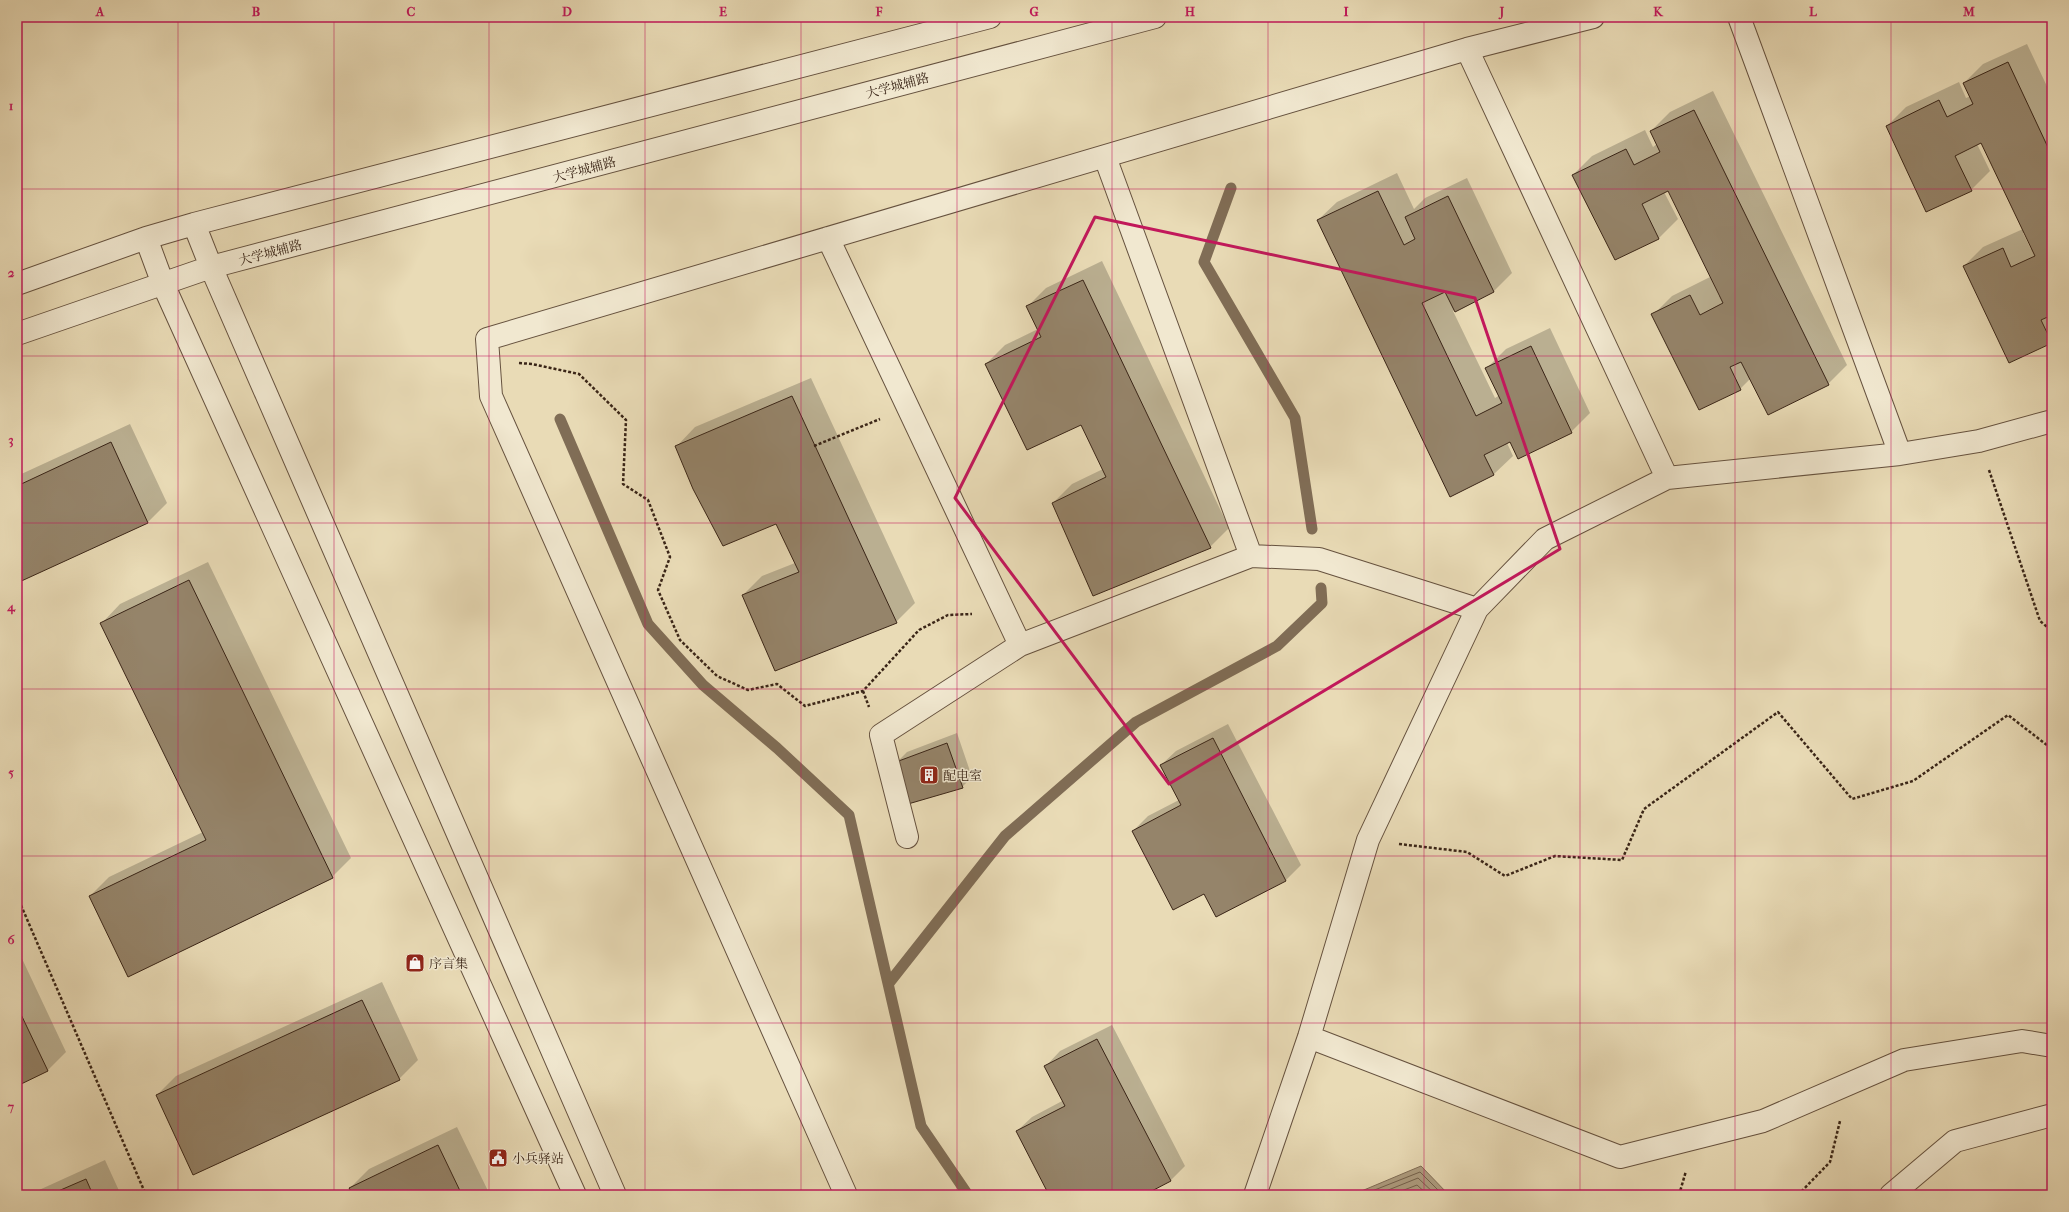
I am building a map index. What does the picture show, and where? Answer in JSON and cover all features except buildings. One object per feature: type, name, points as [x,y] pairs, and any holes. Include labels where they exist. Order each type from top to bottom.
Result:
[{"type":"street","points":[[17,284],[146,238],[194,224],[990,17]]},
{"type":"street","name":"大学城辅路","points":[[17,334],[211,267],[1154,17]]},
{"type":"street","points":[[846,1195],[491,396],[487,339],[1467,49],[1593,17]]},
{"type":"street","points":[[1739,17],[1900,454]]},
{"type":"street","points":[[1467,49],[1667,478]]},
{"type":"street","points":[[1105,157],[1251,556]]},
{"type":"street","points":[[194,224],[211,267],[615,1195]]},
{"type":"street","points":[[146,238],[163,284],[575,1195]]},
{"type":"street","points":[[828,238],[1020,645]]},
{"type":"street","points":[[1255,1195],[1309,1037],[1368,840],[1477,609],[1545,539],[1667,478],[1900,454],[1979,441],[2052,421]]},
{"type":"street","points":[[907,837],[880,735],[1020,645],[1251,556],[1319,558],[1477,609]]},
{"type":"street","points":[[1309,1037],[1620,1157],[1763,1122],[1904,1060],[2022,1040],[2052,1046]]},
{"type":"street","points":[[1892,1195],[1955,1141],[2052,1115]]},
{"type":"path","points":[[489,362],[532,364],[579,374],[626,420],[623,484],[648,500],[670,557],[658,590],[680,640],[718,676],[748,690],[777,684],[805,706],[863,691],[919,630],[948,615],[1005,612]]},
{"type":"path","points":[[814,446],[908,407]]},
{"type":"path","points":[[1979,441],[2040,621],[2052,631]]},
{"type":"path","points":[[1368,840],[1467,852],[1505,876],[1555,856],[1622,860],[1644,809],[1778,712],[1852,799],[1913,781],[2008,715],[2052,749]]},
{"type":"path","points":[[17,896],[146,1195]]},
{"type":"path","points":[[1798,1195],[1830,1162],[1840,1119]]},
{"type":"highlighted area","points":[[1095,217],[1475,298],[1560,549],[1169,784],[955,498]]},
{"type":"water","points":[[1421,1166],[1449,1195],[1352,1195]]},
{"type":"water","points":[[1752,1192],[1753,1195],[1692,1195]]},
{"type":"waterway","points":[[1231,188],[1204,262],[1295,418],[1312,529]]},
{"type":"waterway","points":[[560,419],[648,624],[703,685],[777,748],[849,815],[921,1126],[968,1195]]},
{"type":"waterway","points":[[889,983],[1005,836],[1136,722],[1277,646],[1322,603],[1321,588]]},
{"type":"place","name":"配电室","points":[[929,775]]},
{"type":"place","name":"序言集","points":[[415,963]]},
{"type":"place","name":"小兵驿站","points":[[498,1158]]}]
